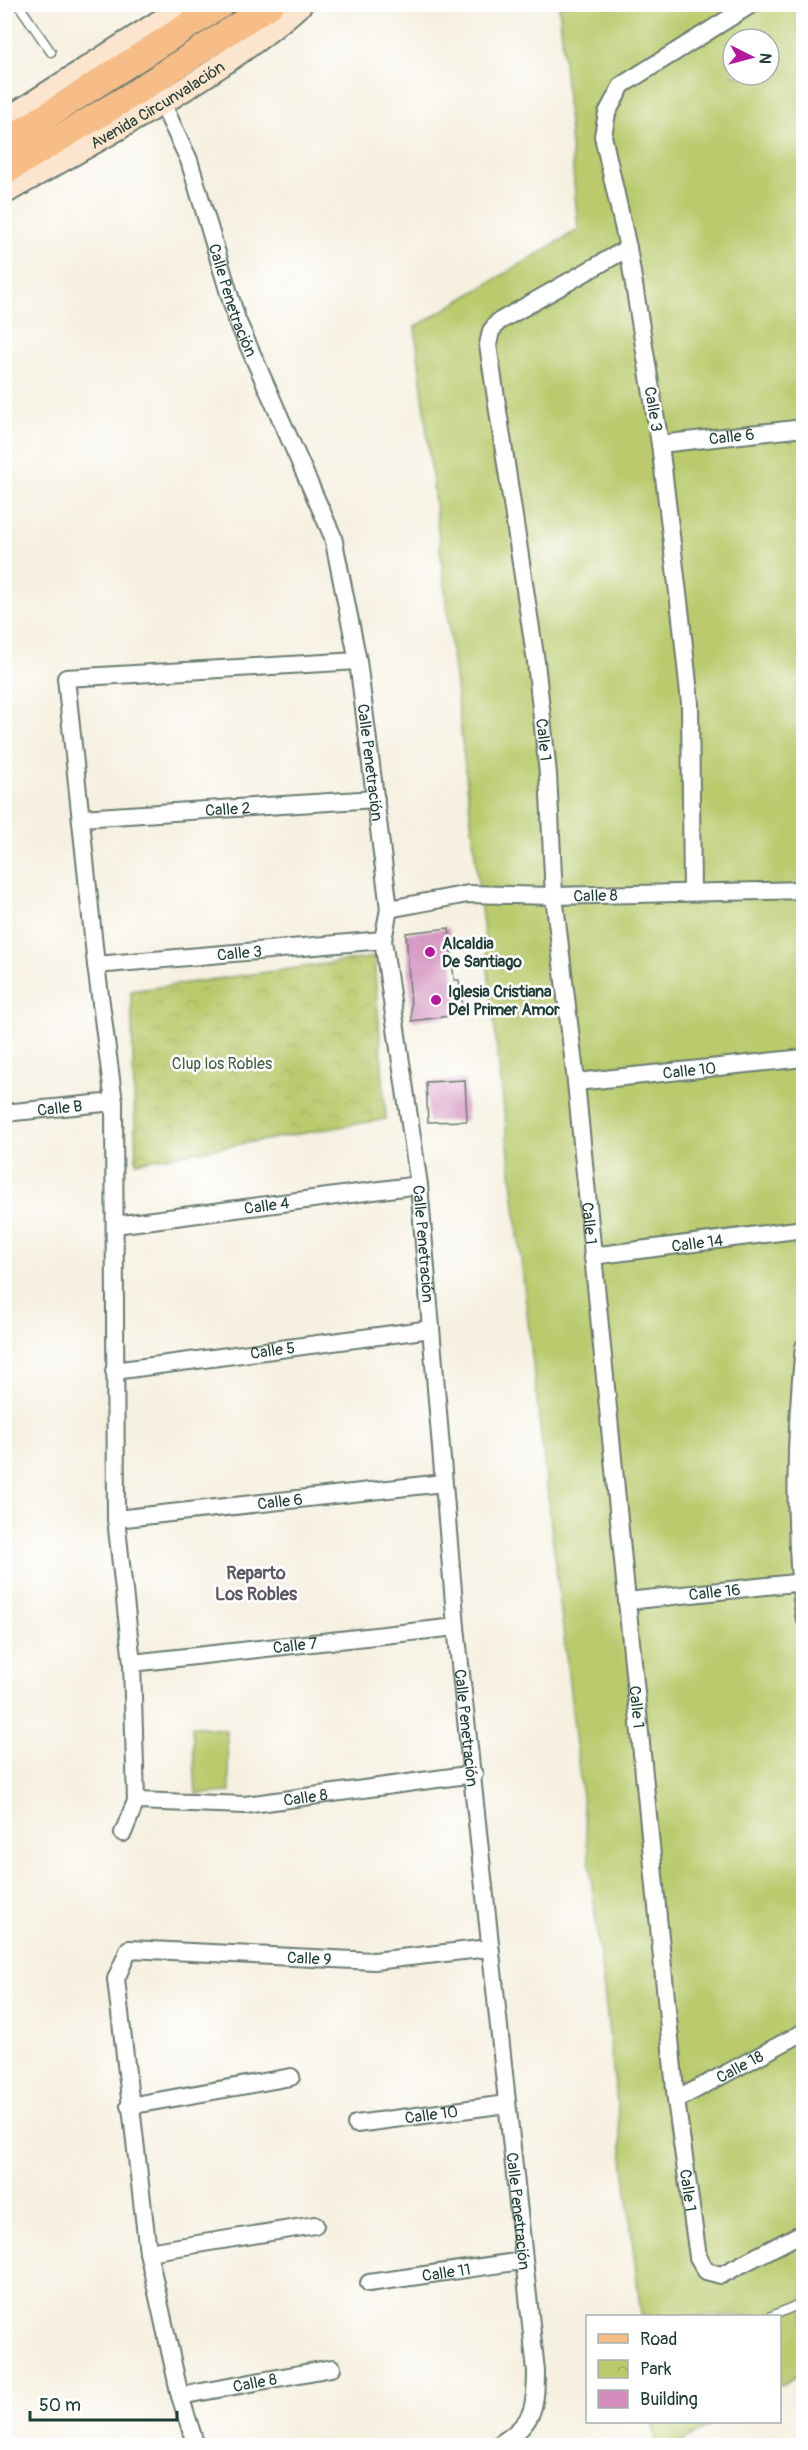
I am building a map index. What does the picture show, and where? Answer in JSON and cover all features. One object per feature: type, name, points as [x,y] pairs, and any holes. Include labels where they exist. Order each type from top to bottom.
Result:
[{"type":"main road","points":[[4,143],[222,4]]},
{"type":"main road","name":"Avenida Circunvalación","points":[[4,172],[133,94],[271,4]]},
{"type":"street","points":[[7,112],[187,4]]},
{"type":"street","name":"Avenida Circunvalación","points":[[4,193],[162,103],[278,25],[301,4]]},
{"type":"street","name":"Calle 3","points":[[692,892],[690,703],[660,444],[628,248],[603,136],[607,112],[622,85],[752,4]]},
{"type":"street","name":"Calle Penetración","points":[[162,103],[189,160],[237,320],[333,537],[358,661],[389,909],[383,940],[419,1185],[456,1627],[474,1774],[489,1948],[536,2371],[536,2399],[530,2420],[513,2436],[497,2445]]},
{"type":"street","name":"Calle 1","points":[[628,248],[498,322],[491,331],[488,345],[536,662],[548,774],[554,896],[576,1082],[676,2100],[698,2257],[702,2268],[710,2274],[721,2275],[804,2232]]},
{"type":"street","name":"Calle 6","points":[[660,444],[804,428]]},
{"type":"street","points":[[123,1833],[136,1801],[132,1663],[116,1519],[114,1102],[96,965],[66,678],[358,661]]},
{"type":"street","name":"Calle 2","points":[[81,818],[376,799]]},
{"type":"street","name":"Calle 8","points":[[389,909],[468,894],[554,896],[804,890]]},
{"type":"street","name":"Calle 3","points":[[96,965],[383,940]]},
{"type":"street","name":"Calle 10","points":[[576,1082],[804,1058]]},
{"type":"street","name":"Calle B","points":[[4,1113],[114,1102]]},
{"type":"street","name":"Calle 4","points":[[116,1226],[419,1185]]},
{"type":"street","name":"Calle 14","points":[[592,1256],[804,1229]]},
{"type":"street","name":"Calle 5","points":[[114,1371],[431,1329]]},
{"type":"street","points":[[804,1347],[797,1493],[804,1616]]},
{"type":"street","name":"Calle 6","points":[[116,1519],[443,1483]]},
{"type":"street","name":"Calle 16","points":[[627,1601],[802,1582]]},
{"type":"street","name":"Calle 7","points":[[132,1663],[456,1627]]},
{"type":"street","name":"Calle 8","points":[[136,1801],[245,1805],[474,1774]]},
{"type":"street","name":"Calle 9","points":[[129,2106],[116,1980],[129,1949],[374,1961],[489,1948]]},
{"type":"street","name":"Calle 18","points":[[676,2100],[804,2032]]},
{"type":"street","points":[[196,2445],[180,2396],[148,2252],[129,2106],[291,2077]]},
{"type":"street","name":"Calle 10","points":[[356,2124],[507,2104]]},
{"type":"street","points":[[148,2252],[315,2224]]},
{"type":"street","name":"Calle 11","points":[[369,2283],[522,2261]]},
{"type":"street","name":"Calle 8","points":[[180,2396],[332,2368]]},
{"type":"lane","points":[[18,4],[51,52]]},
{"type":"lane","points":[[774,2315],[804,2302]]},
{"type":"green space","points":[[559,5],[803,5],[804,2372],[781,2385],[781,2315],[641,2315],[415,327],[578,230]]},
{"type":"green space","name":"Clup los Robles","points":[[374,957],[386,1119],[136,1162],[131,991]]},
{"type":"green space","points":[[192,1726],[226,1730],[230,1792],[196,1794]]},
{"type":"green space","points":[[653,2423],[715,2423],[676,2445],[656,2445]]},
{"type":"building","points":[[449,928],[454,980],[459,980],[464,1014],[412,1021],[406,933]]},
{"type":"building","points":[[465,1080],[467,1121],[428,1122],[426,1082]]},
{"type":"place","name":"Alcaldia De Santiago","points":[[430,952]]},
{"type":"place","name":"Iglesia Cristiana Del Primer Amor","points":[[436,1000]]},
{"type":"district","name":"Reparto Los Robles","points":[[256,1583]]}]
